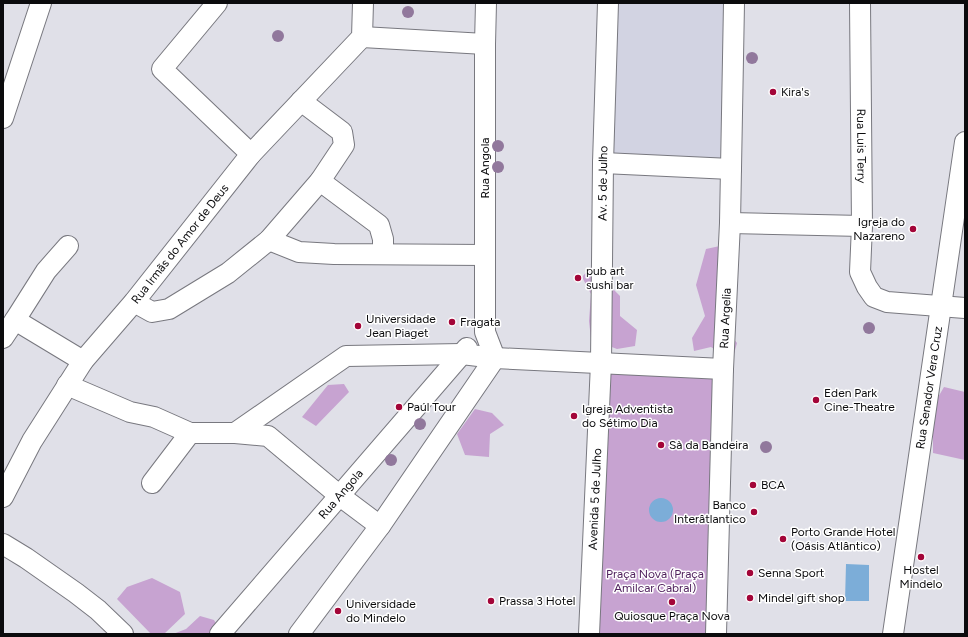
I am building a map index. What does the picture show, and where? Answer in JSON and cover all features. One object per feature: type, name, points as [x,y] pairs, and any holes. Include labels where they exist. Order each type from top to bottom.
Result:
[{"type":"street","points":[[3,118],[41,3]]},
{"type":"street","points":[[218,3],[162,69],[251,154]]},
{"type":"street","points":[[363,3],[362,37],[485,44]]},
{"type":"street","name":"Rua Angola","points":[[486,3],[485,332],[495,358]]},
{"type":"street","name":"Av. 5 de Julho","points":[[601,363],[603,163],[608,3]]},
{"type":"street","name":"Rua Argelia","points":[[716,634],[723,369],[730,224],[734,3]]},
{"type":"street","name":"Rua Luis Terry","points":[[860,3],[862,226],[860,272],[867,287],[874,297],[888,302],[941,306]]},
{"type":"street","name":"Rua Irmãs do Amor de Deus","points":[[3,497],[32,441],[83,361],[134,302],[251,154],[362,37]]},
{"type":"street","points":[[134,302],[152,312],[169,309],[228,273],[269,240],[320,181],[344,145],[342,132],[301,101]]},
{"type":"street","name":"Rua Senador Vera Cruz","points":[[894,634],[965,142]]},
{"type":"street","points":[[603,163],[731,169]]},
{"type":"street","points":[[320,181],[379,225],[383,238],[383,254]]},
{"type":"street","points":[[730,224],[862,226]]},
{"type":"street","points":[[269,240],[299,252],[334,254],[485,255]]},
{"type":"street","points":[[3,338],[46,271],[68,246]]},
{"type":"street","points":[[941,306],[965,308]]},
{"type":"street","points":[[15,320],[83,361]]},
{"type":"street","name":"Rua Angola","points":[[220,634],[462,354],[485,332]]},
{"type":"street","points":[[235,433],[346,356],[462,354],[495,358],[723,369]]},
{"type":"street","points":[[299,634],[380,526],[495,358]]},
{"type":"street","name":"Avenida 5 de Julho","points":[[589,634],[601,363]]},
{"type":"street","points":[[67,385],[130,412],[154,417],[190,433],[235,433],[268,436],[340,496],[380,526]]},
{"type":"street","points":[[152,483],[190,433]]},
{"type":"street","points":[[3,544],[76,593],[98,610],[123,634]]},
{"type":"shaded area","points":[[616,3],[726,3],[720,159],[611,155]]},
{"type":"green space","points":[[729,244],[719,321],[737,343],[732,361],[711,347],[694,351],[692,338],[705,316],[696,285],[706,249]]},
{"type":"green space","points":[[591,267],[620,296],[620,316],[637,330],[635,346],[617,349],[591,339],[589,321],[591,294],[582,277]]},
{"type":"green space","name":"Praça Nova (Praça Amilcar Cabral)","points":[[611,374],[713,378],[706,634],[599,634]]},
{"type":"green space","points":[[344,384],[349,392],[316,426],[302,417],[328,385]]},
{"type":"green space","points":[[944,387],[965,392],[965,460],[933,453],[933,430],[937,399]]},
{"type":"green space","points":[[475,409],[492,413],[504,425],[490,434],[489,457],[465,455],[457,434]]},
{"type":"green space","points":[[152,578],[180,592],[185,614],[164,634],[151,634],[117,599],[127,587]]},
{"type":"green space","points":[[200,616],[214,620],[218,627],[211,634],[173,634],[186,629]]},
{"type":"water","points":[[661,498],[669,502],[673,510],[669,518],[661,522],[653,518],[649,510],[653,502]]},
{"type":"water","points":[[846,564],[869,565],[869,601],[845,601]]},
{"type":"place","name":"Kira's","points":[[773,92]]},
{"type":"place","name":"Igreja do Nazareno","points":[[913,229]]},
{"type":"place","name":"pub art sushi bar","points":[[578,278]]},
{"type":"place","name":"Fragata","points":[[452,322]]},
{"type":"place","name":"Universidade Jean Piaget","points":[[358,326]]},
{"type":"place","name":"Eden Park Cine-Theatre","points":[[816,400]]},
{"type":"place","name":"Paúl Tour","points":[[399,407]]},
{"type":"place","name":"Igreja Adventista do Sétimo Dia","points":[[574,416]]},
{"type":"place","name":"Sà da Bandeira","points":[[661,445]]},
{"type":"place","name":"BCA","points":[[753,485]]},
{"type":"place","name":"Banco Interâtlantico","points":[[754,512]]},
{"type":"place","name":"Porto Grande Hotel (Oásis Atlântico)","points":[[783,539]]},
{"type":"place","name":"Hostel Mindelo","points":[[921,557]]},
{"type":"place","name":"Senna Sport","points":[[750,573]]},
{"type":"place","name":"Mindel gift shop","points":[[750,598]]},
{"type":"place","name":"Prassa 3 Hotel","points":[[491,601]]},
{"type":"place","name":"Quiosque Praça Nova","points":[[672,602]]},
{"type":"place","name":"Universidade do Mindelo","points":[[338,611]]}]
